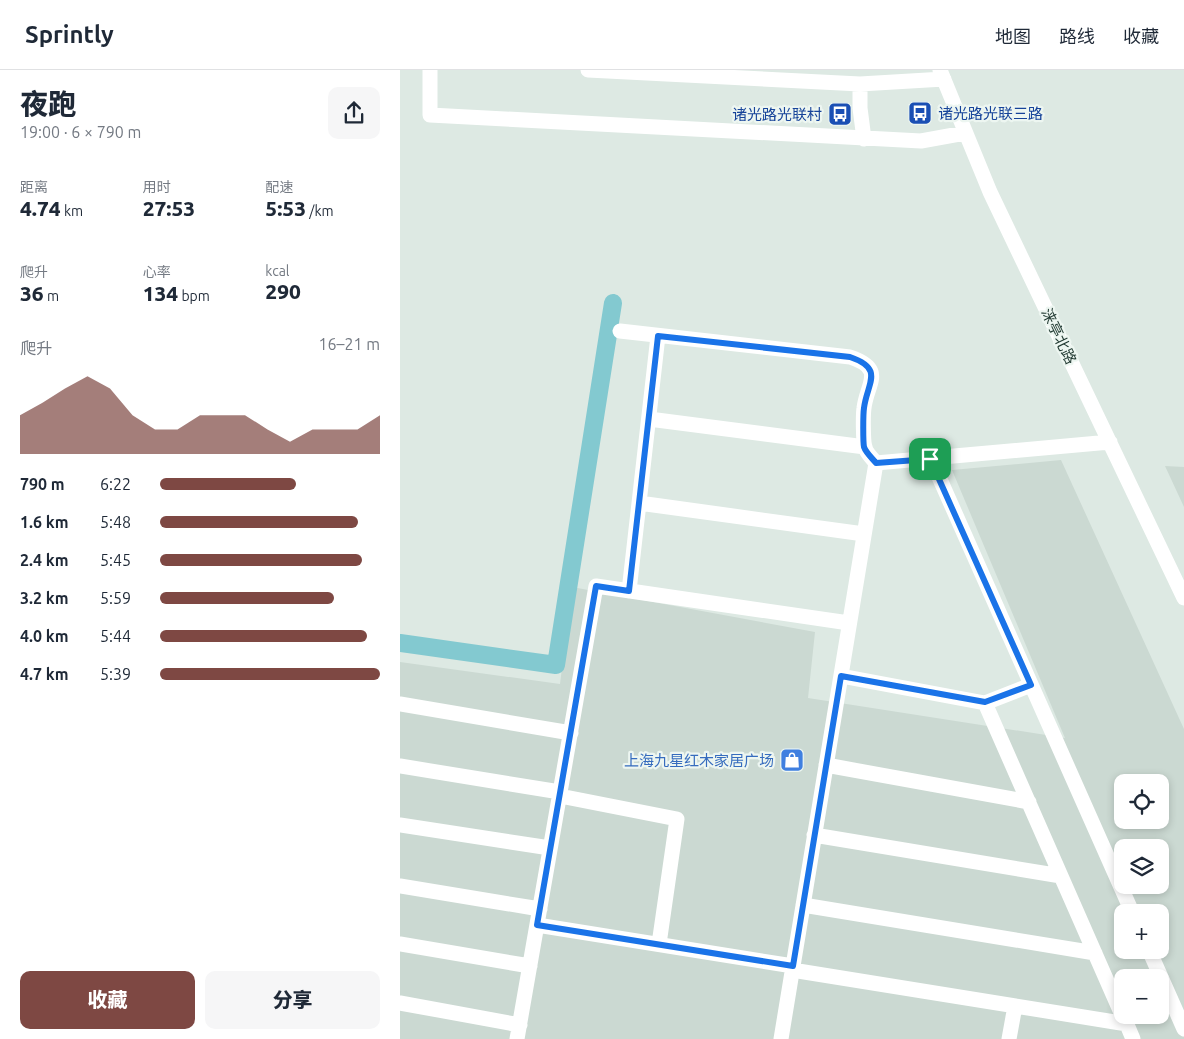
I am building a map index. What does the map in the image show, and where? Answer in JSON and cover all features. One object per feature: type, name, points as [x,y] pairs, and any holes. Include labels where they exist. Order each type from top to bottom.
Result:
[{"type":"street","points":[[430,70],[430,115],[921,141],[966,132]]},
{"type":"street","points":[[588,70],[860,84],[942,74]]},
{"type":"street","name":"涞亭北路","points":[[942,74],[990,192],[1184,598]]},
{"type":"street","points":[[860,84],[860,108],[864,139]]},
{"type":"street","points":[[620,331],[850,357],[861,361],[868,368],[872,376],[871,386],[864,406],[864,447],[876,463],[781,1039]]},
{"type":"street","points":[[629,591],[658,336]]},
{"type":"street","points":[[649,419],[864,447]]},
{"type":"street","points":[[876,463],[1110,442]]},
{"type":"street","points":[[930,459],[1128,904]]},
{"type":"street","points":[[639,503],[864,534]]},
{"type":"street","points":[[400,1003],[518,1032],[596,586],[849,623]]},
{"type":"street","points":[[841,676],[985,702],[1031,685]]},
{"type":"street","points":[[985,702],[1114,996]]},
{"type":"street","points":[[400,704],[571,733]]},
{"type":"street","points":[[826,765],[1029,802]]},
{"type":"street","points":[[400,766],[560,794],[677,819],[659,944]]},
{"type":"street","points":[[400,825],[550,848]]},
{"type":"street","points":[[814,835],[1061,876]]},
{"type":"street","points":[[400,886],[540,909]]},
{"type":"street","points":[[803,906],[1095,953]]},
{"type":"street","points":[[537,925],[659,944],[1014,1006],[1114,1017]]},
{"type":"street","points":[[400,944],[530,966]]},
{"type":"street","points":[[1153,959],[1184,1029]]},
{"type":"street","points":[[1009,1039],[1014,1006]]},
{"type":"street","points":[[1127,1024],[1133,1039]]},
{"type":"shaded area","name":"上海九星红木家居广场","points":[[1061,460],[1184,729],[1184,1039],[400,1039],[400,662],[560,684],[572,587],[815,632],[808,698],[1065,738],[952,470]]},
{"type":"shaded area","points":[[1165,466],[1184,467],[1184,507]]},
{"type":"waterway","points":[[400,643],[556,665],[613,303]]},
{"type":"place","name":"诸光路光联三路","points":[[920,113]]},
{"type":"place","name":"诸光路光联村","points":[[840,114]]},
{"type":"place","name":"上海九星红木家居广场","points":[[792,760]]},
{"type":"route","points":[[658,336],[850,357],[861,361],[868,368],[872,376],[871,386],[864,406],[864,447],[876,463],[930,459],[1031,685],[985,702],[841,676],[793,966],[537,925],[596,586],[629,591],[658,336]]}]
